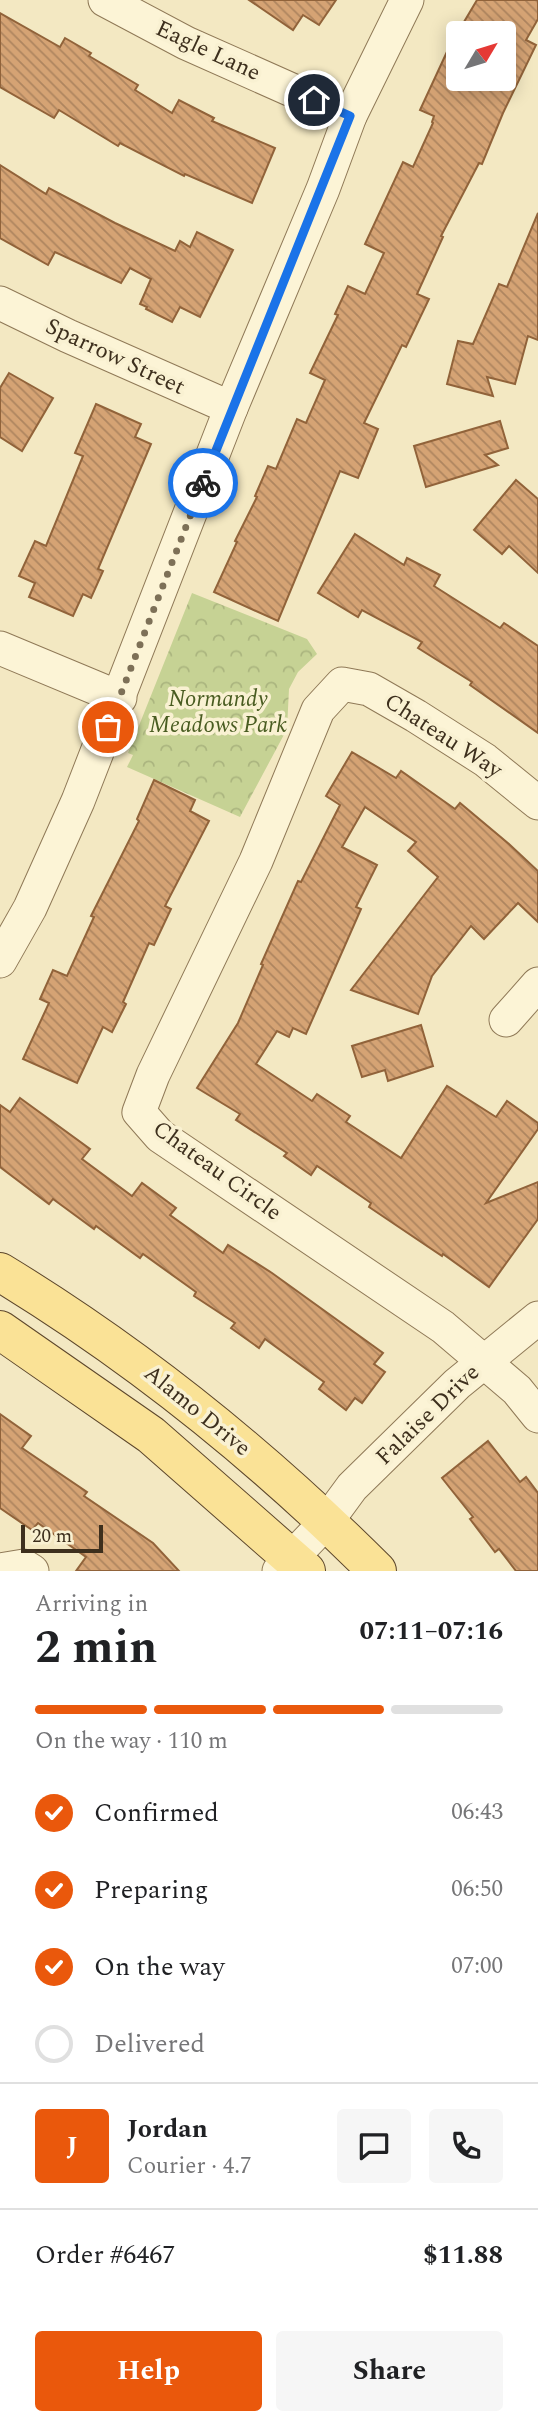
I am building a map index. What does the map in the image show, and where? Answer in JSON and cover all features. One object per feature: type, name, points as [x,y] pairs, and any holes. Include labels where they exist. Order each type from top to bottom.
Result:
[{"type":"main road","name":"Alamo Drive","points":[[0,1272],[109,1342],[173,1390],[278,1477],[377,1571]]},
{"type":"main road","name":"Alamo Drive","points":[[0,1329],[151,1435],[292,1566]]},
{"type":"street","name":"Eagle Lane","points":[[105,0],[186,43],[350,116]]},
{"type":"street","points":[[0,961],[30,908],[57,849],[120,698],[232,408],[323,189],[350,116],[407,0]]},
{"type":"street","name":"Sparrow Street","points":[[0,303],[232,408]]},
{"type":"street","points":[[0,648],[120,698]]},
{"type":"street","name":"Chateau Way","points":[[342,684],[369,689],[416,716],[485,760],[538,803]]},
{"type":"street","name":"Chateau Circle","points":[[342,684],[318,710],[256,861],[153,1075],[139,1112],[160,1136],[443,1327],[517,1390],[538,1416]]},
{"type":"street","points":[[506,1020],[538,984]]},
{"type":"street","name":"Falaise Drive","points":[[292,1566],[352,1487],[484,1361],[538,1318]]},
{"type":"street","points":[[0,1570],[24,1566],[32,1571]]},
{"type":"green space","name":"Normandy Meadows Park","points":[[192,593],[307,639],[317,654],[298,672],[289,689],[287,729],[240,817],[127,767],[133,755],[128,753]]},
{"type":"building","points":[[249,0],[336,0],[319,25],[303,15],[293,30]]},
{"type":"building","points":[[477,0],[538,0],[538,19],[526,40],[536,45],[516,86],[516,21],[465,21]]},
{"type":"building","points":[[0,13],[60,47],[65,38],[91,53],[89,56],[138,85],[135,90],[172,113],[179,100],[214,118],[212,121],[275,148],[252,203],[185,174],[184,176],[120,143],[118,146],[59,110],[54,118],[0,87]]},
{"type":"building","points":[[446,54],[446,91],[514,91],[482,164],[479,163],[441,236],[443,237],[417,294],[429,299],[406,347],[402,345],[364,423],[378,429],[358,478],[340,471],[278,621],[214,592],[257,497],[255,496],[268,466],[276,469],[297,419],[306,423],[325,380],[310,373],[338,315],[335,314],[348,286],[365,294],[384,253],[365,244],[403,162],[413,167],[433,123],[434,116],[420,110]]},
{"type":"building","points":[[0,165],[46,194],[49,188],[175,251],[180,241],[190,247],[197,232],[233,250],[200,317],[180,307],[172,322],[146,309],[147,307],[140,304],[151,279],[130,268],[121,283],[55,252],[48,265],[0,238]]},
{"type":"building","points":[[538,213],[538,340],[528,336],[515,384],[487,377],[493,396],[447,384],[458,341],[473,344],[499,284],[507,287]]},
{"type":"building","points":[[9,373],[53,398],[22,451],[0,437],[0,388]]},
{"type":"building","points":[[96,404],[141,424],[135,437],[151,444],[98,569],[103,571],[91,598],[83,594],[73,616],[29,597],[35,583],[19,576],[35,541],[46,546],[83,456],[75,453]]},
{"type":"building","points":[[500,421],[508,448],[485,455],[498,465],[426,487],[414,446]]},
{"type":"building","points":[[516,480],[538,499],[538,573],[509,546],[502,554],[474,530]]},
{"type":"building","points":[[355,534],[404,565],[407,558],[440,575],[434,586],[500,628],[504,623],[538,646],[538,733],[470,685],[472,682],[418,648],[422,642],[362,610],[358,617],[318,593]]},
{"type":"building","points":[[352,752],[396,778],[401,771],[455,809],[460,803],[509,844],[538,871],[538,922],[518,903],[484,939],[471,926],[432,976],[418,1014],[351,990],[438,877],[408,851],[416,842],[365,807],[342,847],[377,865],[356,907],[361,909],[306,1034],[293,1028],[289,1037],[277,1031],[256,1064],[312,1101],[317,1094],[350,1116],[346,1122],[401,1158],[447,1086],[496,1117],[507,1101],[538,1123],[538,1129],[486,1203],[538,1182],[538,1219],[489,1287],[369,1207],[371,1203],[317,1166],[311,1175],[284,1156],[287,1153],[236,1120],[240,1114],[197,1088],[238,1023],[298,881],[301,882],[340,805],[326,796]]},
{"type":"building","points":[[154,780],[195,800],[190,811],[209,821],[165,906],[171,909],[154,945],[149,943],[123,1002],[126,1004],[112,1032],[103,1027],[77,1083],[23,1059],[49,1003],[40,999],[53,970],[67,976],[94,917],[91,916],[139,821],[137,819]]},
{"type":"building","points":[[421,1025],[433,1066],[388,1081],[385,1070],[362,1077],[352,1046]]},
{"type":"building","points":[[20,1098],[90,1149],[82,1159],[132,1196],[142,1183],[176,1208],[170,1215],[223,1253],[228,1245],[272,1273],[383,1353],[374,1364],[385,1372],[362,1403],[355,1398],[346,1410],[319,1389],[324,1382],[265,1339],[259,1348],[231,1328],[235,1323],[194,1296],[196,1292],[143,1254],[140,1258],[53,1199],[49,1204],[0,1167],[0,1105],[10,1112]]},
{"type":"building","points":[[0,1414],[31,1436],[22,1448],[87,1492],[84,1496],[153,1543],[179,1571],[76,1571],[86,1557],[38,1523],[32,1530],[0,1508]]},
{"type":"building","points":[[488,1441],[520,1482],[526,1477],[538,1493],[538,1571],[516,1571],[499,1549],[495,1552],[470,1519],[473,1517],[442,1478]]},
{"type":"way so far","points":[[108,727],[203,483]]},
{"type":"route","points":[[203,483],[350,116],[314,100]]}]
